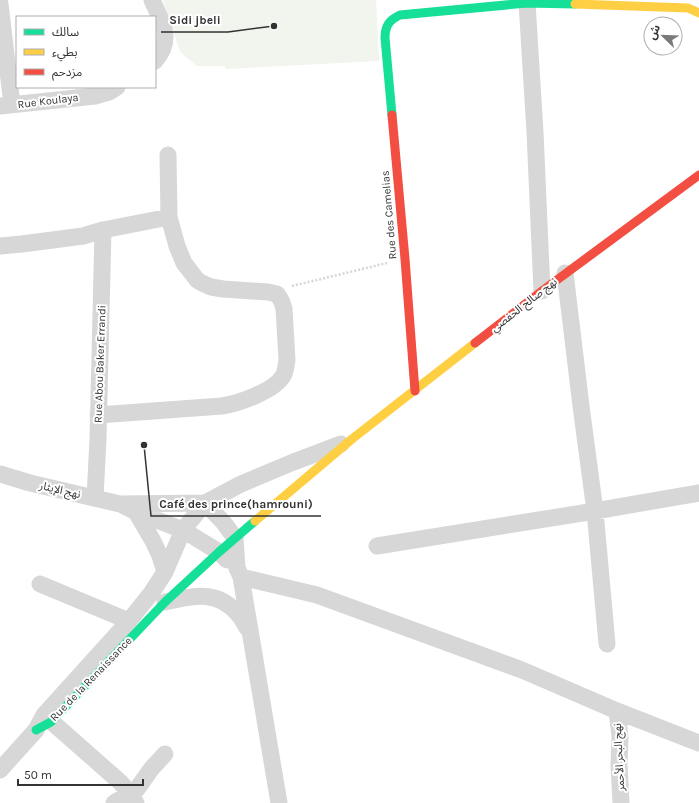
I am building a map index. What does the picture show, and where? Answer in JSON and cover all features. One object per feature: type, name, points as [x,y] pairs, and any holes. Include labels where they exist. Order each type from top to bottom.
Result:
[{"type":"street","points":[[152,0],[162,22],[165,38],[163,50],[156,60]]},
{"type":"street","points":[[542,291],[527,3],[688,8],[699,13]]},
{"type":"street","name":"Rue des Camelias","points":[[415,390],[385,38],[387,24],[394,17],[400,15],[527,3]]},
{"type":"street","points":[[0,4],[6,106]]},
{"type":"street","name":"Rue Koulaya","points":[[6,106],[95,96],[109,92],[115,88]]},
{"type":"street","points":[[98,415],[234,404],[257,395],[277,383],[283,376],[286,367],[287,360],[284,309],[280,297],[276,294],[268,292],[223,289],[202,283],[197,280],[184,263],[177,246],[169,217],[168,154]]},
{"type":"street","name":"نهج صالح الحفصي","points":[[219,552],[352,439],[565,273],[699,175]]},
{"type":"street","points":[[0,246],[83,236],[103,230],[169,217]]},
{"type":"street","name":"Rue Abou Baker Errandi","points":[[95,498],[103,230]]},
{"type":"street","points":[[565,273],[595,511],[607,644]]},
{"type":"street","name":"نهج صالح الحفصي","points":[[183,530],[205,503],[241,484],[352,439]]},
{"type":"street","name":"نهج الإيثار","points":[[0,474],[30,483],[120,504]]},
{"type":"street","points":[[377,546],[699,493]]},
{"type":"street","points":[[120,504],[205,503],[224,522],[235,538],[239,572],[279,803]]},
{"type":"street","points":[[120,504],[136,512],[183,530],[219,552],[239,572],[317,595],[522,670],[617,711],[699,743]]},
{"type":"street","points":[[136,512],[154,541],[165,572]]},
{"type":"street","name":"Rue de la Renaissance","points":[[44,722],[152,592],[165,572],[183,530]]},
{"type":"street","name":"Rue de la Renaissance","points":[[44,722],[165,602],[219,552]]},
{"type":"street","points":[[40,584],[129,621]]},
{"type":"street","points":[[165,602],[188,597],[213,597],[226,602],[239,614],[250,633]]},
{"type":"street","name":"نهج البحر الأحمر","points":[[617,711],[620,737],[619,765],[622,803]]},
{"type":"street","points":[[0,770],[44,722],[120,782],[133,798]]},
{"type":"street","points":[[133,798],[137,788],[165,754]]},
{"type":"street","points":[[114,803],[133,798]]},
{"type":"path","points":[[268,292],[405,259]]},
{"type":"shaded area","points":[[163,0],[376,0],[379,61],[226,69],[225,66],[197,66],[180,52]]},
{"type":"traffic: fast","points":[[392,115],[385,38],[388,24],[396,17],[400,15],[527,3],[575,4]]},
{"type":"traffic: fast","points":[[36,730],[51,722],[165,602],[255,521]]},
{"type":"traffic: slow","points":[[575,4],[688,8],[699,13]]},
{"type":"traffic: slow","points":[[255,521],[352,439],[475,343]]},
{"type":"traffic: jam","points":[[392,115],[415,391]]},
{"type":"traffic: jam","points":[[475,343],[542,291],[699,175]]},
{"type":"place","name":"Sidi jbeli","points":[[274,26]]},
{"type":"place","name":"Café des prince(hamrouni)","points":[[144,445]]}]
